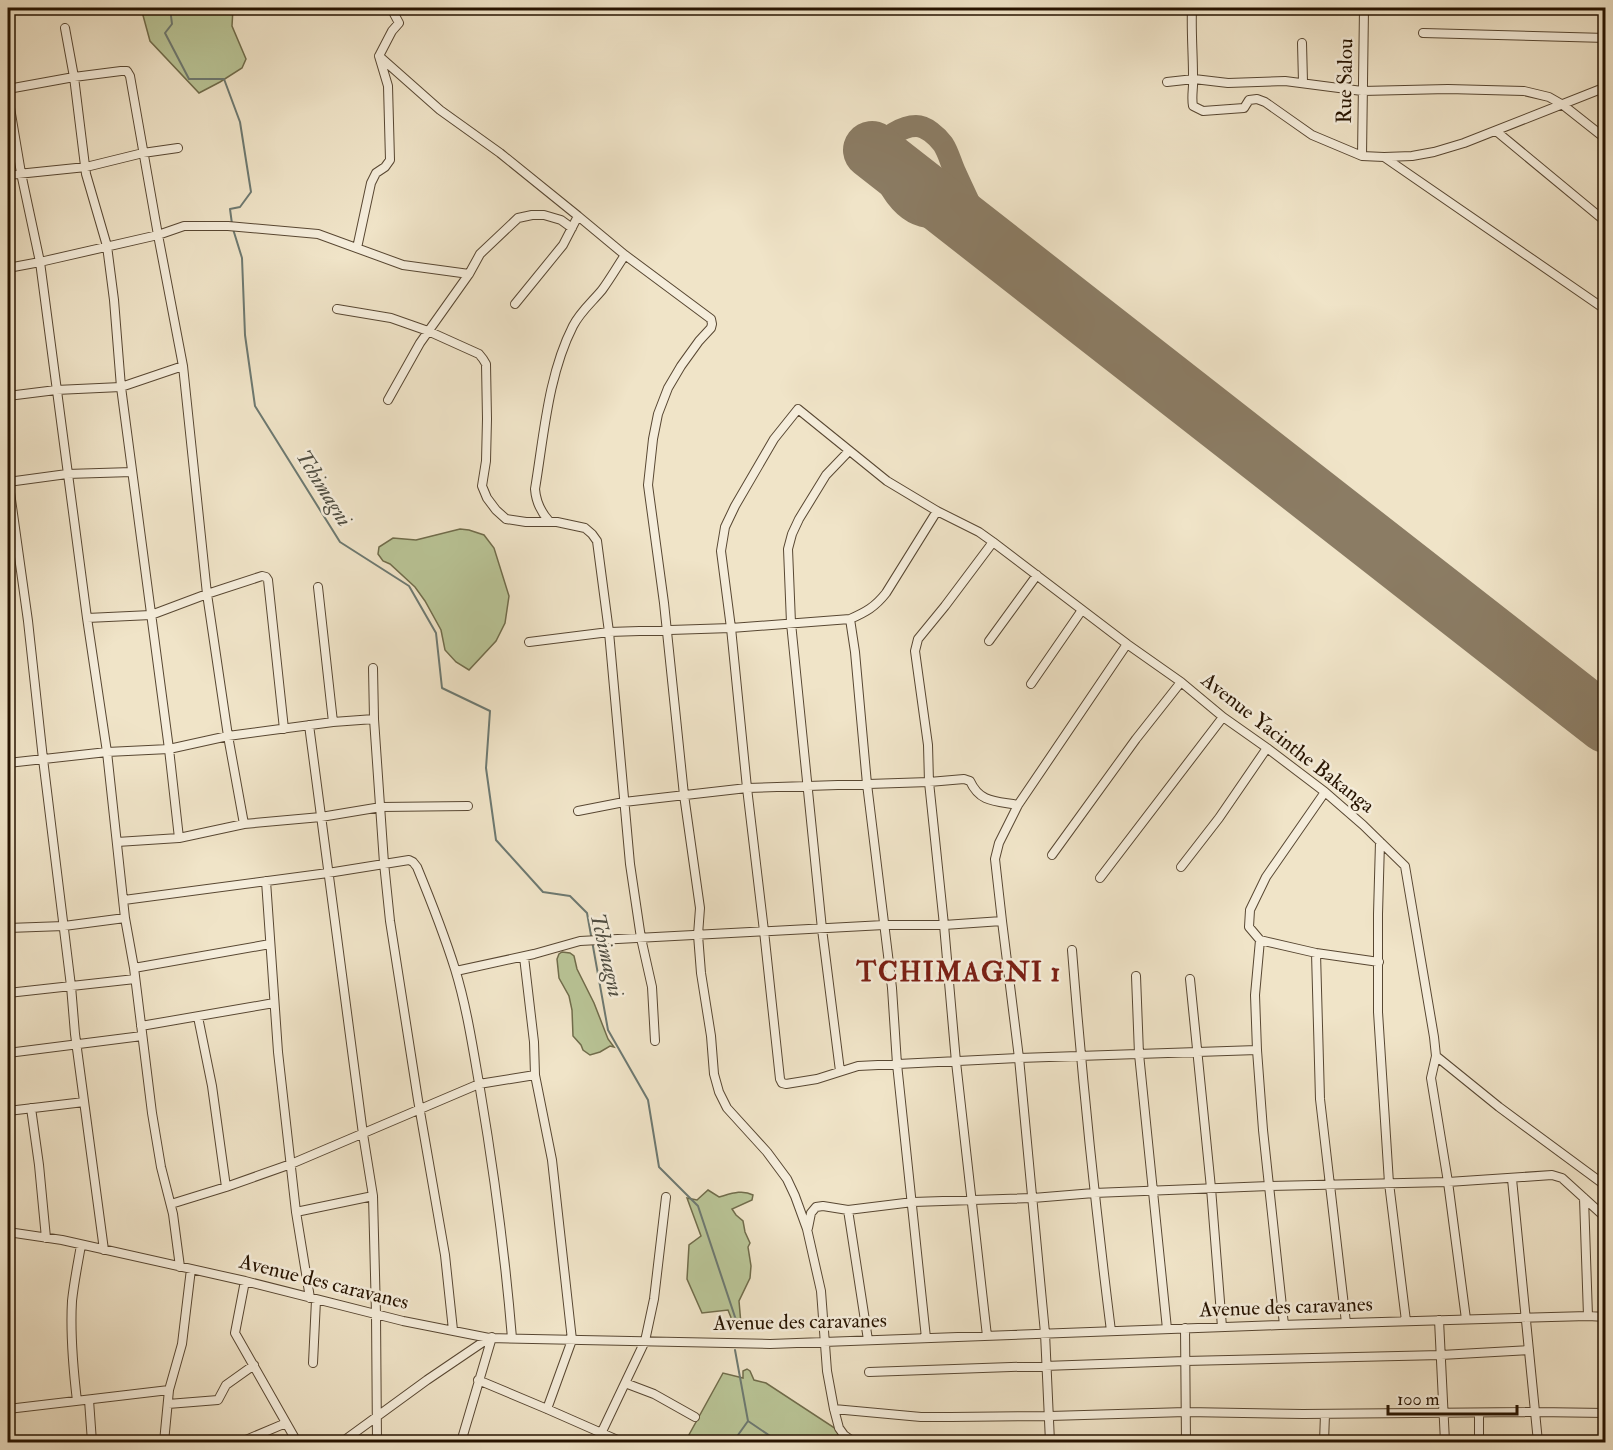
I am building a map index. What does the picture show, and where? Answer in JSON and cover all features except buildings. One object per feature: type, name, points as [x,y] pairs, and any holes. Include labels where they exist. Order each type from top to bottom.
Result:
[{"type":"street","points":[[357,248],[371,183],[376,173],[390,160],[388,87],[379,56],[392,31],[399,23],[391,8]]},
{"type":"street","points":[[1192,8],[1193,106],[1203,111],[1244,108],[1249,100],[1257,99],[1265,102],[1312,135],[1362,156],[1412,156],[1434,152],[1496,131],[1605,87]]},
{"type":"street","name":"Rue Salou","points":[[1362,156],[1364,8]]},
{"type":"street","points":[[64,28],[74,77],[86,167],[107,246],[121,387],[179,838]]},
{"type":"street","points":[[1423,33],[1605,38]]},
{"type":"street","points":[[1302,43],[1303,82]]},
{"type":"street","points":[[379,56],[440,110],[500,153],[625,255],[711,320],[711,328],[681,366],[668,388],[658,414],[648,485],[699,908],[698,935],[701,973],[708,1013],[714,1074],[719,1092],[727,1108],[767,1152],[787,1179],[807,1229],[821,1291],[827,1371],[834,1409],[839,1428],[854,1443]]},
{"type":"street","points":[[8,88],[127,71],[130,76],[183,366],[207,594],[228,736],[244,824]]},
{"type":"street","points":[[1167,82],[1194,79],[1228,83],[1285,81],[1362,91],[1448,89],[1524,91],[1549,97],[1563,105],[1605,139]]},
{"type":"street","points":[[8,96],[21,173],[40,262],[107,752],[125,918],[134,968],[153,1124],[171,1204],[180,1267]]},
{"type":"street","points":[[1496,131],[1605,222]]},
{"type":"street","points":[[8,175],[86,167],[143,153],[178,148]]},
{"type":"street","points":[[1384,157],[1605,310]]},
{"type":"street","points":[[388,400],[420,343],[470,274],[480,254],[518,218],[544,215],[561,220],[572,228]]},
{"type":"street","points":[[515,304],[563,244],[578,216]]},
{"type":"street","points":[[8,268],[184,226],[228,226],[318,234],[403,265],[470,274]]},
{"type":"street","points":[[549,521],[541,512],[536,500],[535,489],[550,397],[559,362],[572,326],[581,312],[602,289],[625,255]]},
{"type":"street","points":[[337,309],[391,318],[428,331],[479,354],[486,364],[486,461],[482,486],[487,498],[506,519],[526,522],[549,521],[585,528],[597,541],[609,632],[631,873],[640,938],[652,987],[655,1041]]},
{"type":"street","points":[[8,396],[56,390],[121,387],[183,366]]},
{"type":"street","points":[[529,642],[609,632],[731,628],[850,619],[877,604],[937,511],[887,481],[798,409],[774,440],[751,476],[725,527],[721,551],[731,628],[780,1079],[782,1083],[818,1079],[858,1066],[1257,1050]]},
{"type":"street","points":[[840,1071],[822,929],[791,623],[788,549],[798,519],[826,475],[849,451]]},
{"type":"street","points":[[104,1250],[76,1043],[28,621],[8,481],[68,474],[132,472]]},
{"type":"street","name":"Avenue Yacinthe Bakanga","points":[[937,511],[993,542],[1181,682],[1223,717],[1325,792],[1405,866],[1436,1056]]},
{"type":"street","points":[[987,1336],[928,782],[928,745],[915,645],[993,542]]},
{"type":"street","points":[[989,641],[1037,575]]},
{"type":"street","points":[[87,618],[151,615],[207,594],[262,576],[266,577],[284,729]]},
{"type":"street","points":[[318,587],[333,722]]},
{"type":"street","points":[[1030,684],[1082,609]]},
{"type":"street","points":[[850,619],[892,988],[897,1064],[926,1338]]},
{"type":"street","points":[[1050,1443],[1045,1334],[1033,1198],[995,859],[999,843],[1018,805],[1127,644]]},
{"type":"street","points":[[373,668],[374,719],[390,921],[419,1110],[445,1255],[453,1330]]},
{"type":"street","points":[[1052,855],[1136,739],[1181,682]]},
{"type":"street","points":[[1100,878],[1223,717]]},
{"type":"street","points":[[8,763],[107,752],[169,749],[228,736],[374,719]]},
{"type":"street","points":[[309,725],[373,1196],[377,1443]]},
{"type":"street","points":[[1181,867],[1219,818],[1267,748]]},
{"type":"street","points":[[578,811],[624,802],[747,788],[964,779],[969,781],[980,796],[987,800],[1018,805]]},
{"type":"street","points":[[1325,792],[1266,877],[1250,909],[1249,927],[1260,940],[1316,953],[1379,962]]},
{"type":"street","points":[[117,842],[179,838],[244,824],[321,817],[381,807],[468,806]]},
{"type":"street","points":[[1380,842],[1378,1012],[1389,1183],[1406,1321]]},
{"type":"street","points":[[124,900],[409,860],[413,862],[435,912],[456,971],[470,1028],[496,1184],[512,1338]]},
{"type":"street","points":[[266,881],[278,1052],[296,1212],[313,1299],[313,1363]]},
{"type":"street","points":[[8,928],[64,926],[125,918]]},
{"type":"street","points":[[456,971],[524,957],[580,941],[1002,921]]},
{"type":"street","points":[[1260,940],[1255,995],[1257,1050],[1284,1325]]},
{"type":"street","points":[[134,968],[270,944]]},
{"type":"street","points":[[1072,950],[1094,1193],[1111,1331]]},
{"type":"street","points":[[1316,953],[1320,1099],[1346,1323]]},
{"type":"street","points":[[524,957],[534,1042],[535,1075],[552,1160],[573,1340],[547,1409]]},
{"type":"street","points":[[1136,976],[1138,1054],[1167,1329]]},
{"type":"street","points":[[8,993],[135,979]]},
{"type":"street","points":[[1191,979],[1222,1327]]},
{"type":"street","points":[[8,1053],[142,1031],[198,1017],[274,1003]]},
{"type":"street","points":[[198,1017],[212,1086],[226,1187]]},
{"type":"street","points":[[1466,1319],[1448,1182],[1431,1078],[1436,1056],[1499,1107],[1605,1186]]},
{"type":"street","points":[[171,1204],[291,1164],[479,1084],[535,1075]]},
{"type":"street","points":[[8,1111],[84,1102]]},
{"type":"street","points":[[30,1108],[39,1165],[46,1238]]},
{"type":"street","points":[[807,1229],[811,1213],[816,1207],[823,1206],[848,1210],[913,1202],[972,1199],[1033,1198],[1211,1188],[1448,1182],[1552,1175],[1558,1176],[1605,1218]]},
{"type":"street","points":[[1512,1179],[1538,1443]]},
{"type":"street","points":[[296,1212],[373,1196]]},
{"type":"street","points":[[597,1443],[645,1341],[654,1299],[666,1197]]},
{"type":"street","points":[[1584,1198],[1588,1316]]},
{"type":"street","points":[[848,1210],[868,1340]]},
{"type":"street","name":"Avenue des caravanes","points":[[8,1232],[104,1250],[245,1281],[376,1314],[490,1337],[770,1344],[1185,1328],[1526,1317],[1605,1317]]},
{"type":"street","points":[[77,1401],[71,1331],[72,1299],[81,1245]]},
{"type":"street","points":[[164,1443],[169,1390],[182,1344],[191,1269]]},
{"type":"street","points":[[245,1281],[236,1334],[297,1443]]},
{"type":"street","points":[[1439,1320],[1445,1443]]},
{"type":"street","points":[[1185,1328],[1186,1443]]},
{"type":"street","points":[[342,1443],[490,1337]]},
{"type":"street","points":[[461,1443],[490,1337]]},
{"type":"street","points":[[869,1372],[1441,1355],[1529,1350]]},
{"type":"street","points":[[168,1404],[218,1400],[225,1384],[254,1365]]},
{"type":"street","points":[[478,1380],[622,1443]]},
{"type":"street","points":[[625,1383],[654,1394],[695,1417]]},
{"type":"street","points":[[8,1409],[169,1390]]},
{"type":"street","points":[[89,1400],[92,1443]]},
{"type":"street","points":[[834,1409],[921,1417],[1186,1412],[1605,1413]]},
{"type":"street","points":[[1479,1413],[1479,1443]]},
{"type":"street","points":[[1324,1414],[1324,1443]]},
{"type":"street","points":[[241,1443],[286,1423]]},
{"type":"green space","points":[[141,8],[233,8],[232,26],[246,59],[242,68],[199,93],[150,41]]},
{"type":"green space","points":[[460,529],[484,535],[494,548],[509,596],[505,623],[496,641],[469,670],[456,662],[445,650],[441,630],[415,587],[390,564],[383,561],[378,554],[379,547],[393,538],[416,540]]},
{"type":"green space","points":[[562,952],[574,956],[577,969],[608,1039],[614,1047],[610,1046],[590,1055],[583,1050],[573,1036],[569,996],[559,978],[557,959]]},
{"type":"green space","points":[[708,1190],[719,1197],[740,1192],[753,1195],[752,1200],[732,1209],[743,1221],[750,1243],[748,1247],[750,1278],[739,1301],[741,1324],[734,1325],[728,1310],[702,1313],[687,1279],[689,1245],[701,1236],[687,1198],[697,1200]]},
{"type":"green space","points":[[747,1369],[754,1380],[766,1383],[856,1442],[685,1442],[723,1373],[743,1378],[743,1371]]},
{"type":"waterway","name":"Tchimagni","points":[[170,8],[172,24],[165,33],[189,79],[224,79],[240,122],[251,192],[240,207],[230,209],[232,224]]},
{"type":"waterway","name":"Tchimagni","points":[[233,229],[242,258],[245,335],[255,406],[340,542],[409,586],[436,633],[442,688],[490,711],[486,768],[496,840],[543,892],[570,896],[587,913],[608,1030],[648,1100],[659,1167],[698,1206],[738,1326]]},
{"type":"waterway","name":"Tchimagni","points":[[735,1350],[748,1421],[779,1442]]},
{"type":"waterway","points":[[733,1442],[748,1421]]},
{"type":"taxiway","points":[[951,213],[933,217],[921,215],[902,203],[887,182],[872,150],[904,128],[920,126],[931,132],[945,147],[988,242]]},
{"type":"runway","points":[[872,150],[1606,724]]},
{"type":"district","name":"TCHIMAGNI 1","points":[[959,972]]}]
